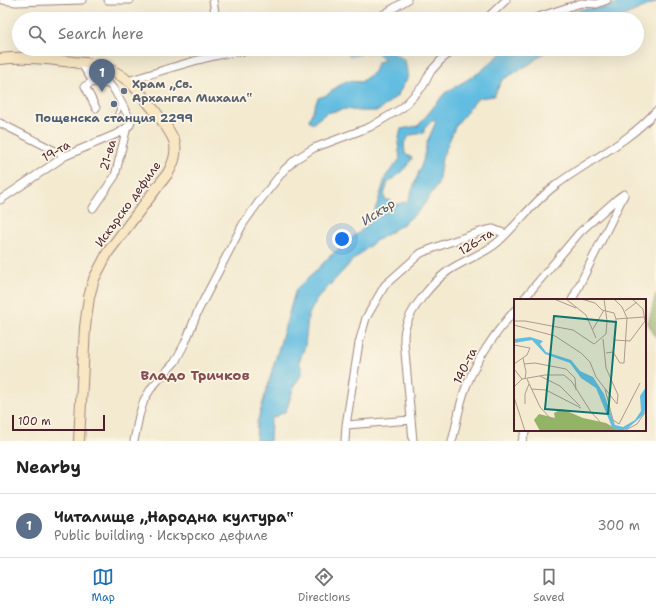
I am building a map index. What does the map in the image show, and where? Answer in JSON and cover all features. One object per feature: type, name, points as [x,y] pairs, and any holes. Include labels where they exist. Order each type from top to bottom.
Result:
[{"type":"main road","name":"Искърско дефиле","points":[[0,59],[28,57],[103,66],[119,74],[128,81],[174,138],[176,152],[168,173],[108,252],[94,279],[89,297],[85,327],[79,441]]},
{"type":"street","points":[[3,0],[16,2],[82,0]]},
{"type":"street","points":[[108,0],[130,0]]},
{"type":"street","points":[[213,0],[215,12]]},
{"type":"street","points":[[387,12],[407,0]]},
{"type":"street","points":[[493,12],[506,0]]},
{"type":"street","points":[[555,12],[581,4],[597,4],[606,0]]},
{"type":"street","points":[[128,81],[212,56]]},
{"type":"street","points":[[134,441],[144,400],[152,387],[175,362],[185,343],[198,311],[243,224],[284,170],[296,158],[314,148],[370,126],[402,108],[423,86],[431,71],[446,56]]},
{"type":"street","points":[[68,61],[83,66],[93,82]]},
{"type":"street","points":[[96,108],[85,86],[93,82],[109,84],[115,91],[121,103]]},
{"type":"street","name":"21-ва","points":[[94,208],[115,176],[127,127],[130,125],[131,120],[121,103]]},
{"type":"street","name":"126-та","points":[[413,441],[404,341],[405,329],[408,319],[432,286],[448,271],[486,251],[506,234],[536,201],[556,185],[629,136],[647,121],[656,111]]},
{"type":"street","points":[[0,123],[65,156]]},
{"type":"street","name":"19-та","points":[[0,200],[65,156],[119,133],[127,127]]},
{"type":"street","points":[[524,299],[580,232],[624,194],[572,299]]},
{"type":"street","points":[[345,441],[346,425],[359,343],[366,318],[385,285],[421,253],[447,242],[493,229],[506,234]]},
{"type":"street","name":"140-та","points":[[452,441],[465,389],[472,372],[483,352],[514,311]]},
{"type":"street","points":[[346,425],[411,420]]},
{"type":"street","points":[[522,441],[526,431]]},
{"type":"lane","points":[[117,114],[121,103]]},
{"type":"green space","points":[[656,294],[656,338],[648,323]]},
{"type":"water","points":[[623,0],[656,0],[656,2],[632,12],[575,12],[581,9],[606,8]]},
{"type":"water","points":[[381,56],[398,56],[405,60],[408,77],[397,96],[378,111],[345,109],[326,113],[312,124],[309,120],[318,98],[327,95],[346,81],[361,82],[374,72],[377,63],[385,59]]},
{"type":"water","name":"Искър","points":[[498,56],[540,56],[528,65],[502,80],[494,96],[478,98],[456,125],[442,158],[438,184],[420,210],[402,225],[374,242],[352,261],[317,299],[308,316],[305,346],[299,362],[303,372],[294,386],[286,411],[271,419],[270,441],[256,441],[257,423],[296,289],[329,257],[368,225],[377,205],[386,176],[400,159],[398,143],[401,129],[418,126],[445,93],[480,72]],"holes":[[[434,119],[436,122],[427,142],[423,161],[408,201],[395,205],[390,200],[385,200],[384,195],[388,182],[402,172],[412,158],[405,154],[404,143],[410,135],[424,133],[424,129]]]},
{"type":"place","name":"Храм „Св. Архангел Михаил‟","points":[[124,91]]},
{"type":"place","name":"Читалище „Народна култура‟","points":[[102,92]]},
{"type":"place","name":"Пощенска станция 2299","points":[[114,104]]},
{"type":"district","name":"Владо Тричков","points":[[195,375]]}]
